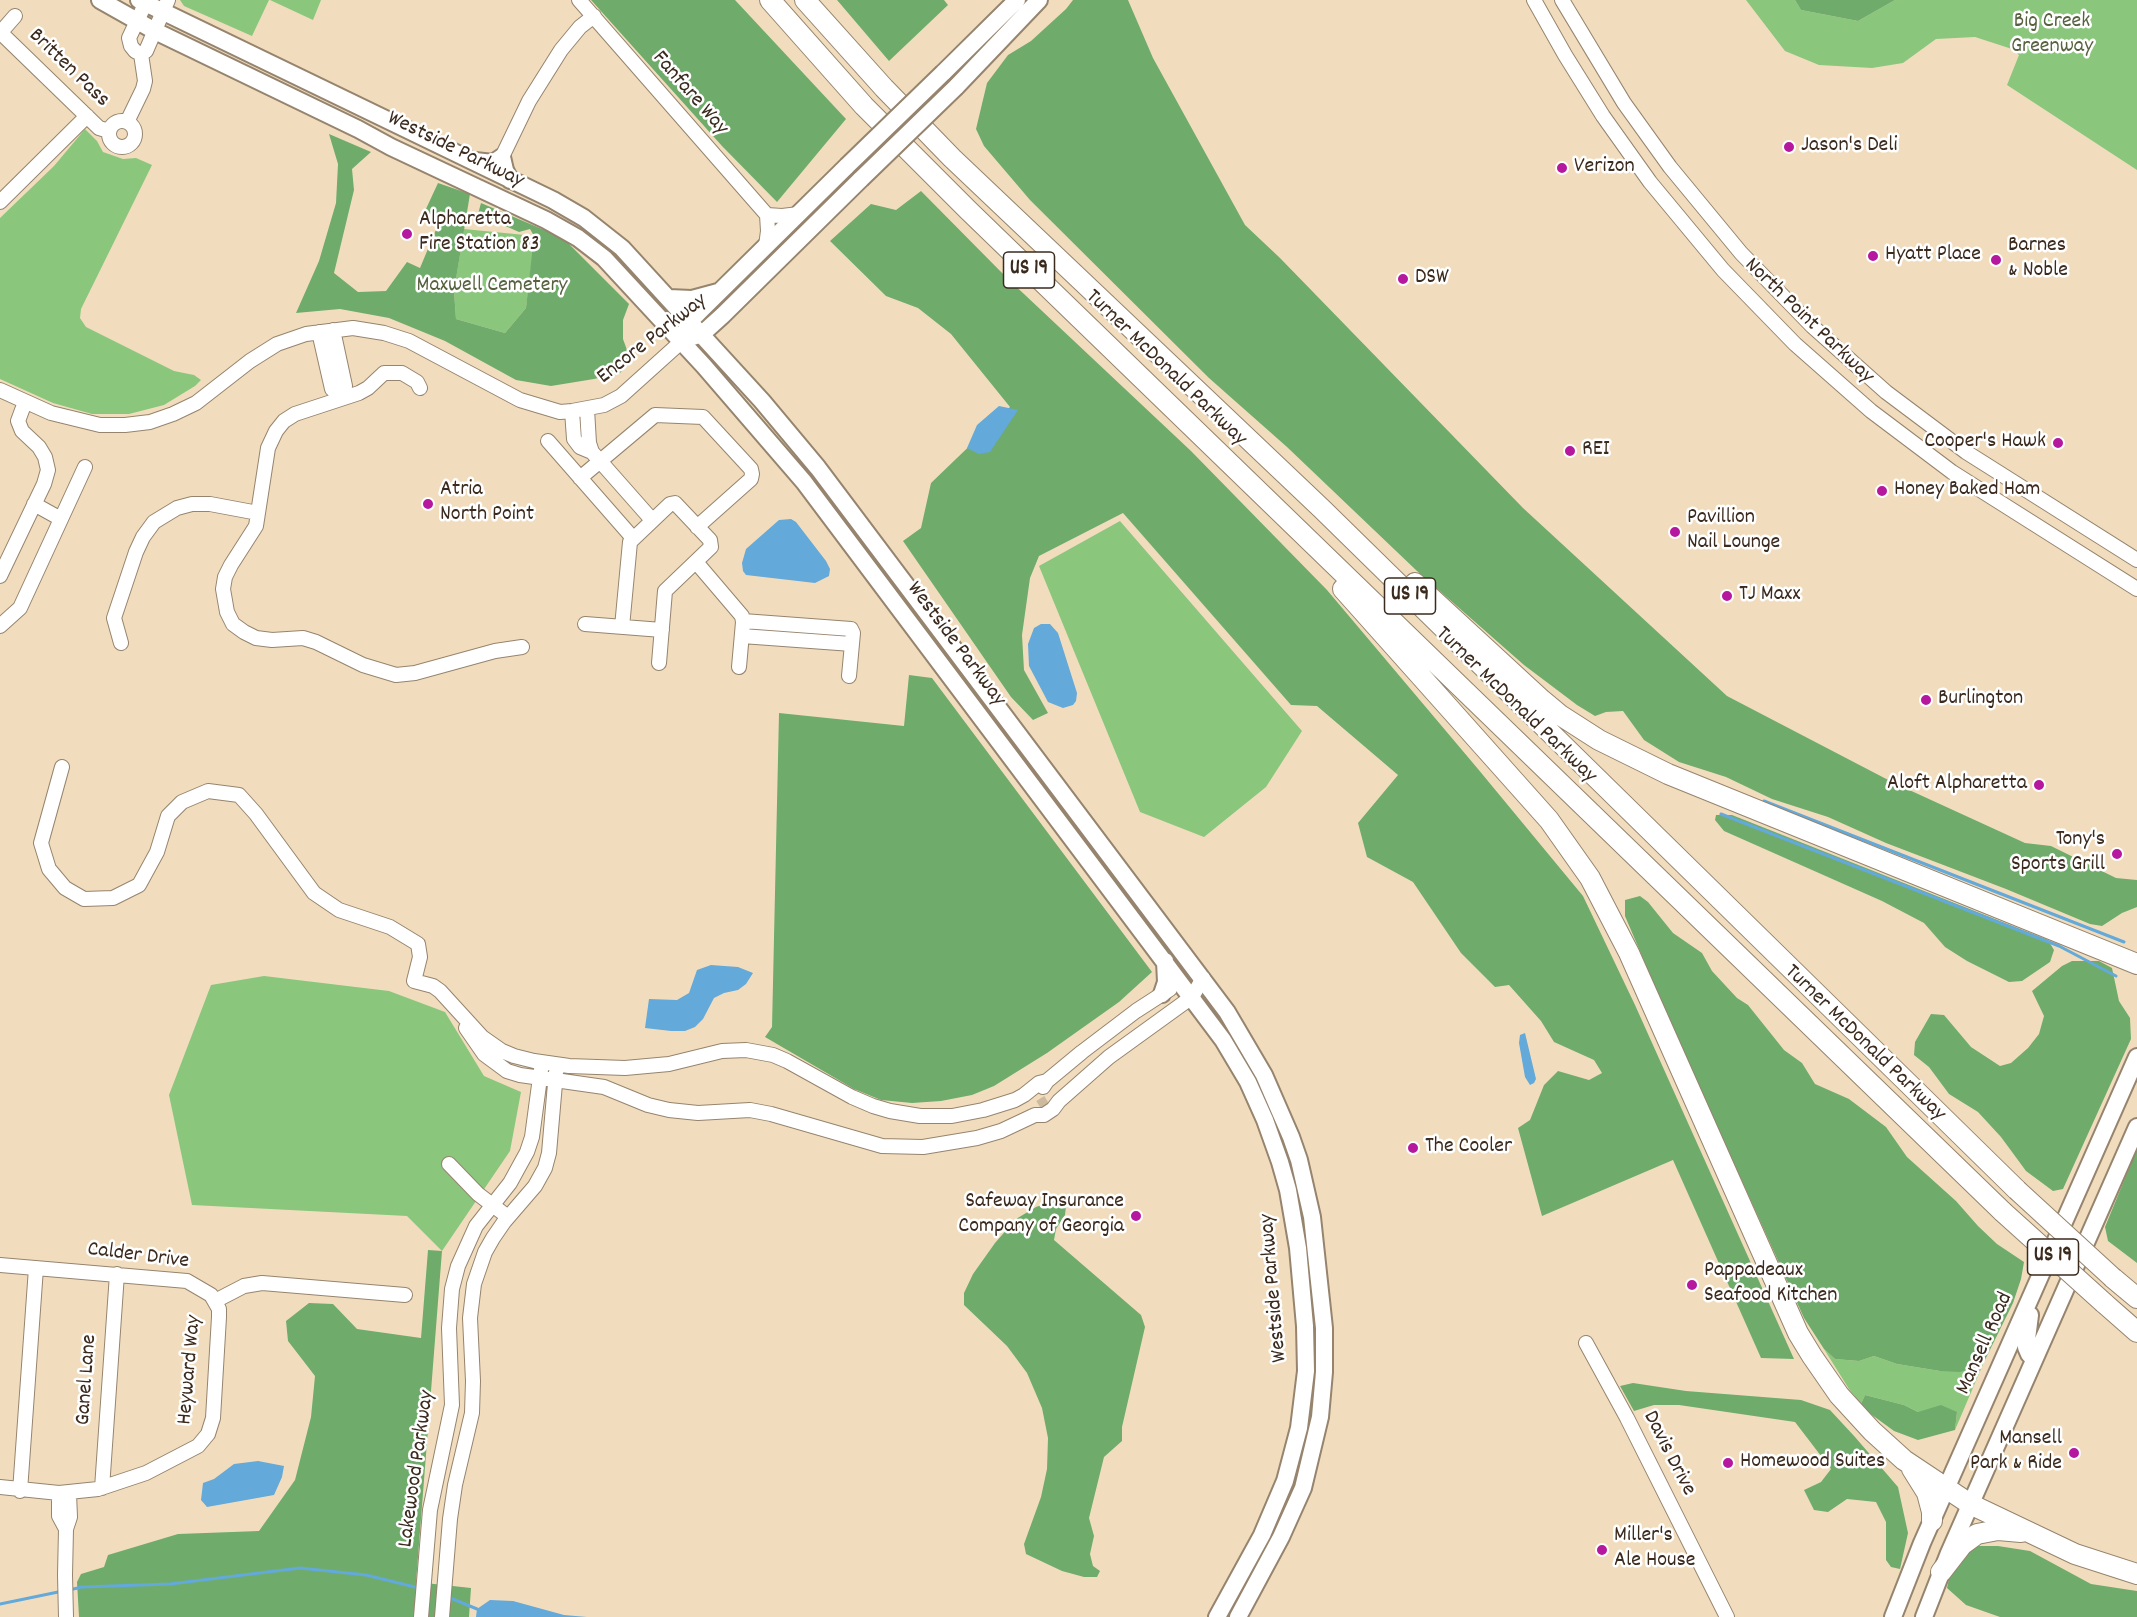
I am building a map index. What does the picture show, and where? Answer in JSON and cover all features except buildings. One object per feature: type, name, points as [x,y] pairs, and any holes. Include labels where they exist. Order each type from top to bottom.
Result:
[{"type":"highway","name":"Turner McDonald Parkway","points":[[771,0],[829,68],[891,135],[2003,1212],[2137,1332]]},
{"type":"highway","name":"Turner McDonald Parkway","points":[[805,0],[951,158],[1322,509],[2017,1190],[2137,1298]]},
{"type":"highway","points":[[1322,509],[1388,557],[1542,700],[1560,715],[1599,740],[1668,774],[2137,964]]},
{"type":"highway","points":[[1297,530],[1366,617],[1533,802],[1576,856],[1602,898],[1629,953],[1798,1333],[1839,1395],[1872,1431],[1904,1460],[1970,1504],[2075,1554],[2137,1574]]},
{"type":"highway","points":[[2114,955],[2137,956]]},
{"type":"highway","points":[[1904,1460],[1926,1493],[1932,1512],[1932,1521]]},
{"type":"highway","points":[[1941,1572],[1962,1545],[1977,1534],[1998,1530],[2032,1533]]},
{"type":"main road","name":"Westside Parkway","points":[[100,0],[155,31],[564,229],[591,247],[616,269],[804,482],[1181,982],[1239,1065],[1257,1101],[1288,1190],[1298,1248],[1306,1348],[1302,1409],[1285,1481],[1262,1535],[1217,1617]]},
{"type":"main road","name":"Encore Parkway","points":[[690,321],[1017,0]]},
{"type":"main road","name":"Encore Parkway","points":[[681,342],[702,334],[723,315],[956,87],[1039,0]]},
{"type":"main road","name":"Westside Parkway","points":[[144,1],[165,6],[553,200],[597,227],[634,259],[792,436],[1203,978],[1236,1025],[1254,1055],[1291,1137],[1312,1217],[1324,1328],[1324,1372],[1320,1418],[1303,1488],[1281,1537],[1238,1617]]},
{"type":"main road","points":[[467,159],[493,163],[502,157],[503,167],[510,180]]},
{"type":"main road","points":[[669,297],[692,299],[719,292]]},
{"type":"main road","points":[[723,315],[721,336],[724,360]]},
{"type":"main road","points":[[690,321],[681,342],[703,351],[758,412],[792,436]]},
{"type":"main road","points":[[1162,994],[1166,981],[1164,960]]},
{"type":"main road","name":"Mansell Road","points":[[1893,1617],[1932,1521],[2137,1057]]},
{"type":"main road","points":[[1924,1617],[1970,1504],[2137,1127]]},
{"type":"main road","points":[[2034,1359],[2026,1347],[2025,1338],[2036,1284]]},
{"type":"street","name":"Fanfare Way","points":[[579,0],[767,215]]},
{"type":"street","name":"North Point Parkway","points":[[1534,0],[1597,106],[1650,182],[1698,242],[1770,320],[1819,367],[1900,434],[1984,494],[2137,589]]},
{"type":"street","name":"North Point Parkway","points":[[1562,0],[1617,93],[1670,167],[1735,247],[1787,302],[1835,348],[1915,414],[1994,471],[2137,560]]},
{"type":"street","points":[[141,54],[131,46],[129,38],[144,1]]},
{"type":"street","points":[[141,54],[146,51],[165,6]]},
{"type":"street","points":[[0,32],[15,16]]},
{"type":"street","points":[[502,157],[529,101],[561,50],[580,27],[594,16]]},
{"type":"street","name":"Britten Pass","points":[[0,32],[99,128],[109,131]]},
{"type":"street","points":[[123,122],[140,95],[145,81],[141,54]]},
{"type":"street","points":[[0,202],[87,116]]},
{"type":"street","points":[[123,122],[132,126],[135,135],[128,146],[116,146],[110,140],[109,131],[113,124],[123,122]]},
{"type":"street","points":[[766,246],[767,215],[799,214]]},
{"type":"street","name":"Encore Parkway","points":[[0,390],[51,413],[100,425],[150,422],[196,403],[250,361],[277,344],[306,334],[353,328],[384,333],[409,341],[520,400],[560,412],[604,405],[621,396],[681,342]]},
{"type":"street","points":[[333,330],[332,389],[343,398]]},
{"type":"street","points":[[319,332],[332,360]]},
{"type":"street","points":[[420,388],[417,382],[410,377],[393,372],[384,373],[368,388],[295,414],[284,421],[268,448],[258,513],[251,536],[231,565],[222,589],[227,612],[233,624],[256,638],[272,640],[303,638],[363,665],[396,675],[415,673],[495,651],[522,647]]},
{"type":"street","points":[[0,576],[48,470],[45,457],[39,447],[22,430],[18,422],[26,402]]},
{"type":"street","points":[[587,409],[589,443],[596,457],[652,520]]},
{"type":"street","points":[[572,411],[574,439],[580,447],[596,457]]},
{"type":"street","points":[[580,478],[596,457],[655,415],[706,418],[751,469],[752,474],[751,479],[697,527]]},
{"type":"street","points":[[548,441],[632,537]]},
{"type":"street","points":[[0,626],[20,608],[85,467]]},
{"type":"street","points":[[622,627],[632,537],[670,504],[675,503],[711,543],[709,550],[666,589],[659,663]]},
{"type":"street","points":[[34,504],[61,519]]},
{"type":"street","points":[[121,643],[114,618],[136,552],[154,522],[177,508],[192,504],[210,504],[258,513]]},
{"type":"street","points":[[2069,547],[2082,526]]},
{"type":"street","points":[[696,562],[740,613],[743,621],[739,668]]},
{"type":"street","points":[[743,621],[849,628],[852,631],[849,676]]},
{"type":"street","points":[[585,624],[662,630]]},
{"type":"street","points":[[742,636],[852,644]]},
{"type":"street","points":[[62,767],[41,843],[49,869],[65,888],[84,899],[113,898],[139,885],[157,852],[168,816],[182,802],[207,790],[239,795],[256,814],[314,893],[339,910],[390,927],[418,944],[420,957],[414,981],[433,986],[448,997],[463,1018],[502,1051],[542,1062],[605,1068],[640,1068],[669,1064],[722,1051],[746,1050],[773,1055],[852,1097],[890,1111],[920,1116],[968,1114],[999,1105],[1036,1090],[1100,1038],[1162,994],[1181,982],[1203,978]]},
{"type":"street","points":[[463,1018],[471,1037],[491,1060],[507,1071],[540,1079],[604,1088],[648,1105],[669,1110],[698,1113],[750,1110],[771,1114],[852,1139],[894,1148],[923,1147],[958,1142],[1001,1131],[1046,1106],[1135,1037],[1192,997],[1203,978]]},
{"type":"street","name":"Lakewood Parkway","points":[[421,1617],[431,1502],[452,1405],[449,1328],[452,1290],[458,1266],[476,1226],[510,1183],[527,1152],[532,1137],[542,1062]]},
{"type":"street","name":"Lakewood Parkway","points":[[442,1617],[451,1511],[472,1413],[473,1381],[469,1332],[474,1284],[485,1252],[508,1216],[535,1186],[545,1168],[549,1153],[556,1064]]},
{"type":"street","points":[[449,1164],[508,1216]]},
{"type":"street","name":"Calder Drive","points":[[0,1265],[187,1281],[211,1295],[215,1301]]},
{"type":"street","points":[[20,1491],[36,1268]]},
{"type":"street","name":"Ganel Lane","points":[[102,1488],[117,1274]]},
{"type":"street","points":[[215,1301],[244,1286],[262,1283],[405,1295]]},
{"type":"street","name":"Heyward Way","points":[[0,1487],[20,1491],[64,1493],[102,1488],[146,1473],[191,1451],[204,1441],[213,1418],[219,1309],[215,1301]]},
{"type":"street","name":"Davis Drive","points":[[1586,1343],[1627,1418],[1727,1617]]},
{"type":"street","points":[[64,1493],[59,1516],[66,1529],[66,1616]]},
{"type":"green space","points":[[180,0],[269,0],[252,36],[184,6]]},
{"type":"green space","points":[[270,0],[321,0],[313,20]]},
{"type":"green space","points":[[591,0],[735,0],[846,119],[777,202],[722,146]]},
{"type":"green space","points":[[837,0],[944,0],[948,5],[889,61]]},
{"type":"green space","points":[[1073,0],[1128,0],[1153,58],[1245,225],[1280,258],[1523,508],[1727,696],[1894,783],[2025,843],[2051,846],[2116,878],[2137,880],[2137,907],[2122,913],[2102,926],[2090,924],[1886,843],[1828,817],[1772,799],[1726,777],[1679,762],[1644,740],[1623,711],[1606,712],[1595,716],[1524,665],[1417,571],[1287,447],[1209,378],[1030,200],[984,146],[976,129],[987,83],[1008,55],[1031,41]]},
{"type":"green space","name":"Big Creek Greenway","points":[[1746,0],[1795,0],[1801,10],[1858,21],[1895,0],[2137,0],[2137,170],[2007,85],[2019,55],[2012,49],[1975,37],[1936,39],[1903,63],[1872,68],[1819,65],[1785,51]]},
{"type":"green space","points":[[1795,0],[1895,0],[1858,21],[1801,10]]},
{"type":"green space","points":[[85,129],[97,141],[103,152],[123,159],[136,158],[152,165],[81,309],[80,318],[86,327],[174,371],[194,375],[201,380],[164,405],[129,414],[92,414],[53,403],[0,379],[0,218],[54,166]]},
{"type":"green space","points":[[329,134],[371,152],[352,169],[354,190],[334,273],[358,292],[386,291],[407,262],[420,268],[440,220],[425,211],[438,183],[470,194],[454,291],[456,319],[505,333],[526,308],[534,236],[530,229],[519,232],[478,214],[481,203],[563,238],[629,304],[623,320],[623,339],[631,361],[620,373],[551,386],[516,380],[445,341],[389,318],[340,309],[296,313],[319,261],[336,203],[338,164]]},
{"type":"green space","points":[[921,191],[1007,278],[1191,451],[1327,590],[1583,896],[1635,1005],[1794,1359],[1761,1358],[1673,1160],[1542,1216],[1518,1128],[1530,1120],[1544,1085],[1558,1071],[1589,1080],[1602,1073],[1594,1060],[1554,1042],[1541,1021],[1509,985],[1495,987],[1461,953],[1413,882],[1367,857],[1358,823],[1398,775],[1317,706],[1291,705],[1123,513],[1039,556],[1030,578],[1022,635],[1024,670],[1048,713],[1033,720],[1011,697],[903,541],[921,528],[931,483],[1010,407],[951,334],[918,308],[886,296],[830,241],[871,204],[896,210]]},
{"type":"green space","name":"Maxwell Cemetery","points":[[464,229],[535,236],[526,308],[505,333],[456,319],[454,291]]},
{"type":"green space","points":[[1120,521],[1302,731],[1266,787],[1204,837],[1140,812],[1039,566]]},
{"type":"green space","points":[[909,675],[932,678],[1152,972],[1119,1002],[1047,1053],[994,1086],[972,1095],[941,1101],[912,1103],[881,1100],[854,1089],[765,1037],[772,1027],[779,713],[904,726]]},
{"type":"green space","points":[[1716,815],[1732,815],[2048,940],[2054,950],[2050,962],[2022,981],[2009,982],[1945,947],[1924,923],[1882,901],[1724,831],[1715,820]]},
{"type":"green space","points":[[1640,896],[1648,902],[1673,933],[1702,953],[1712,971],[1737,998],[1748,1005],[1784,1050],[1802,1063],[1815,1084],[1849,1099],[1886,1127],[1907,1157],[1956,1201],[1997,1244],[2024,1262],[2013,1303],[1984,1362],[1960,1372],[1940,1371],[1897,1364],[1874,1356],[1859,1361],[1835,1359],[1824,1349],[1804,1318],[1670,1022],[1625,916],[1625,900]]},
{"type":"green space","points":[[2072,961],[2099,961],[2112,968],[2119,1001],[2130,1018],[2131,1039],[2063,1189],[2053,1191],[2026,1171],[2001,1137],[1978,1112],[1949,1094],[1929,1067],[1914,1055],[1915,1042],[1931,1014],[1944,1015],[1971,1047],[2000,1066],[2011,1063],[2028,1048],[2039,1034],[2044,1016],[2032,991],[2062,966]]},
{"type":"green space","points":[[264,976],[389,991],[445,1012],[484,1076],[521,1092],[510,1151],[442,1251],[407,1216],[192,1205],[169,1095],[211,985]]},
{"type":"green space","points":[[2137,1149],[2137,1263],[2108,1241],[2105,1227]]},
{"type":"green space","points":[[1061,1200],[1066,1206],[1065,1215],[1056,1229],[1054,1240],[1141,1315],[1145,1327],[1122,1427],[1122,1441],[1104,1457],[1089,1518],[1094,1536],[1090,1554],[1093,1566],[1100,1571],[1097,1577],[1084,1577],[1062,1571],[1026,1554],[1024,1544],[1041,1497],[1047,1469],[1048,1438],[1042,1408],[1027,1373],[1007,1346],[964,1305],[964,1293],[973,1274],[995,1243],[1016,1219],[1036,1207]]},
{"type":"green space","points":[[428,1250],[442,1251],[416,1582],[471,1588],[469,1617],[79,1617],[77,1582],[81,1574],[104,1567],[108,1555],[178,1534],[259,1531],[295,1480],[311,1417],[315,1376],[288,1341],[286,1321],[309,1303],[333,1304],[357,1329],[421,1338]]},
{"type":"green space","points":[[1824,1349],[1835,1359],[1859,1361],[1874,1356],[1897,1364],[1940,1371],[1974,1368],[1984,1362],[1955,1430],[1957,1412],[1918,1412],[1904,1405],[1865,1395],[1861,1404]]},
{"type":"green space","points":[[1633,1383],[1686,1391],[1801,1400],[1830,1410],[1898,1487],[1908,1533],[1900,1569],[1891,1567],[1886,1560],[1886,1522],[1876,1502],[1847,1499],[1828,1512],[1814,1510],[1804,1490],[1821,1482],[1831,1469],[1795,1422],[1679,1405],[1654,1405],[1634,1411],[1620,1386]]},
{"type":"green space","points":[[1865,1395],[1904,1405],[1918,1412],[1941,1405],[1957,1412],[1955,1430],[1918,1440],[1894,1431],[1861,1404]]},
{"type":"green space","points":[[1974,1546],[1998,1546],[2030,1551],[2091,1584],[2137,1591],[2137,1617],[2000,1617],[1966,1605],[1947,1588],[1962,1553]]},
{"type":"water","points":[[999,406],[1018,410],[990,452],[979,454],[967,448],[977,425]]},
{"type":"water","points":[[791,519],[796,522],[826,561],[830,569],[829,576],[815,583],[746,575],[742,563],[746,549],[779,520]]},
{"type":"water","points":[[1041,624],[1050,624],[1058,633],[1077,693],[1073,705],[1063,708],[1048,702],[1029,666],[1028,644],[1034,628]]},
{"type":"water","points":[[711,965],[738,967],[753,973],[746,984],[738,990],[714,998],[703,1019],[695,1027],[685,1031],[645,1028],[649,999],[677,1000],[689,993],[697,970]]},
{"type":"water","points":[[1525,1033],[1536,1079],[1530,1085],[1525,1077],[1519,1043],[1520,1035]]},
{"type":"water","points":[[258,1461],[284,1466],[274,1495],[207,1507],[201,1500],[203,1483],[214,1479],[234,1464]]},
{"type":"water","points":[[490,1600],[513,1601],[564,1615],[587,1617],[476,1617],[477,1609]]},
{"type":"waterway","points":[[1764,801],[2124,942]]},
{"type":"waterway","points":[[1721,814],[2059,946],[2116,976]]},
{"type":"waterway","points":[[69,1590],[82,1587],[170,1584],[300,1568],[366,1575],[419,1588]]},
{"type":"waterway","points":[[0,1604],[63,1591]]},
{"type":"waterway","points":[[448,1597],[477,1609]]},
{"type":"tunnel","points":[[1040,1107],[1048,1102]]},
{"type":"place","name":"Jason's Deli","points":[[1789,147]]},
{"type":"place","name":"Verizon","points":[[1562,168]]},
{"type":"place","name":"Alpharetta Fire Station 83","points":[[407,234]]},
{"type":"place","name":"Hyatt Place","points":[[1873,256]]},
{"type":"place","name":"Barnes & Noble","points":[[1996,260]]},
{"type":"place","name":"DSW","points":[[1403,279]]},
{"type":"place","name":"Cooper's Hawk","points":[[2058,443]]},
{"type":"place","name":"REI","points":[[1570,451]]},
{"type":"place","name":"Honey Baked Ham","points":[[1882,491]]},
{"type":"place","name":"Atria North Point","points":[[428,504]]},
{"type":"place","name":"Pavillion Nail Lounge","points":[[1675,532]]},
{"type":"place","name":"TJ Maxx","points":[[1727,596]]},
{"type":"place","name":"Burlington","points":[[1926,700]]},
{"type":"place","name":"Aloft Alpharetta","points":[[2039,785]]},
{"type":"place","name":"Tony's Sports Grill","points":[[2117,854]]},
{"type":"place","name":"The Cooler","points":[[1413,1148]]},
{"type":"place","name":"Safeway Insurance Company of Georgia","points":[[1136,1216]]},
{"type":"place","name":"Pappadeaux Seafood Kitchen","points":[[1692,1285]]},
{"type":"place","name":"Mansell Park & Ride","points":[[2074,1453]]},
{"type":"place","name":"Homewood Suites","points":[[1728,1463]]},
{"type":"place","name":"Miller's Ale House","points":[[1602,1550]]}]
